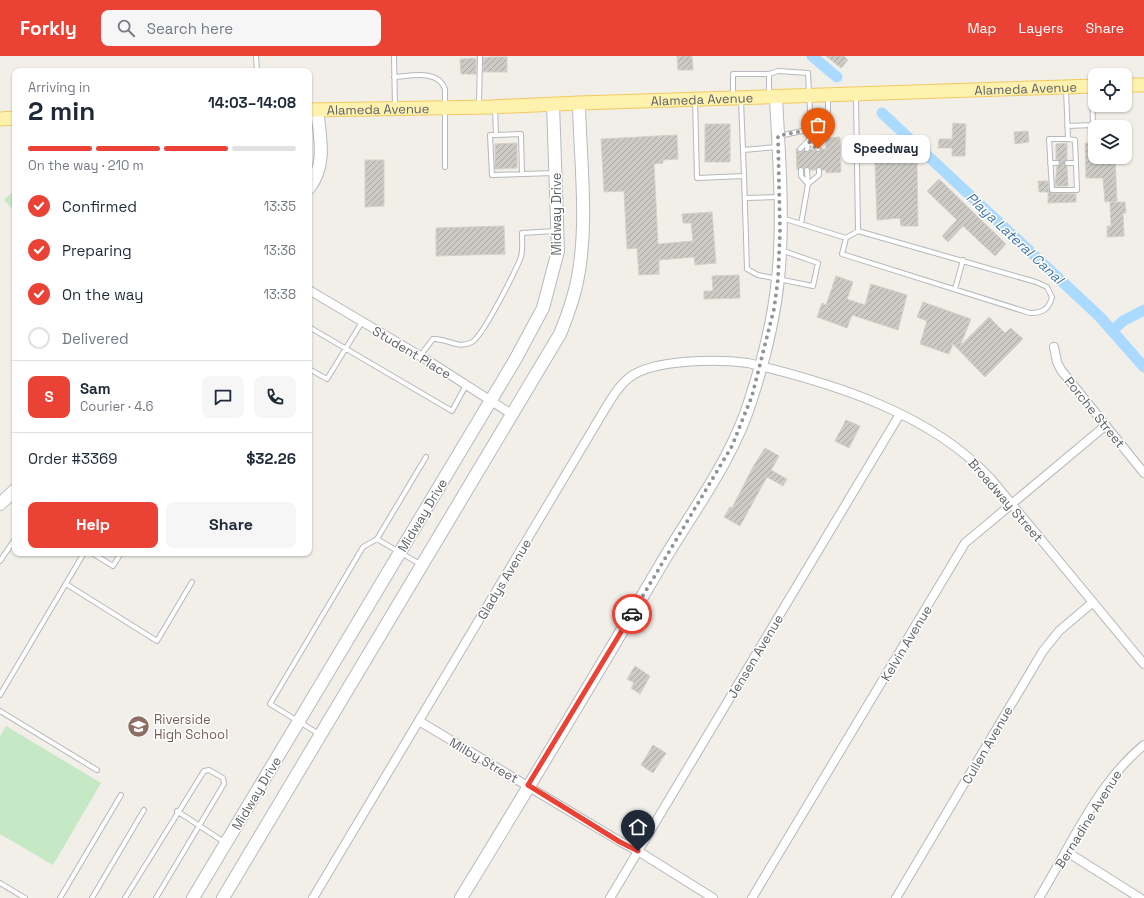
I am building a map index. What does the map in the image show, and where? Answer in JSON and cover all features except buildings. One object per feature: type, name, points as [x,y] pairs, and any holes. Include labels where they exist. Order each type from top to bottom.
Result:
[{"type":"main road","points":[[1132,85],[1144,85]]},
{"type":"main road","name":"Alameda Avenue","points":[[313,110],[479,108],[579,103],[772,98],[1088,86]]},
{"type":"main road","points":[[461,898],[732,446],[752,396],[774,309],[778,279],[780,218],[778,142],[772,98]]},
{"type":"main road","name":"Midway Drive","points":[[223,898],[423,566],[560,334],[570,309],[577,281],[581,252],[582,212],[579,103]]},
{"type":"main road","name":"Midway Drive","points":[[193,898],[528,339],[543,308],[557,257],[558,231],[553,104]]},
{"type":"main road","points":[[312,184],[317,176],[321,155],[313,110]]},
{"type":"main road","points":[[0,119],[12,118]]},
{"type":"main road","points":[[0,504],[12,495]]},
{"type":"street","name":"Student Place","points":[[312,292],[420,356],[513,415]]},
{"type":"street","name":"Porche Street","points":[[1054,347],[1057,362],[1061,370],[1104,426],[1144,473]]},
{"type":"street","name":"Gladys Avenue","points":[[313,898],[621,384],[638,371],[667,364],[734,361],[760,366]]},
{"type":"street","name":"Broadway Street","points":[[760,366],[867,399],[900,414],[946,440],[964,453],[981,468],[1144,664]]},
{"type":"street","name":"Jensen Avenue","points":[[610,898],[900,414]]},
{"type":"street","name":"Kelvin Avenue","points":[[752,898],[960,551],[977,532],[1104,426]]},
{"type":"street","name":"Cullen Avenue","points":[[896,898],[1043,651],[1059,632],[1092,603]]},
{"type":"street","name":"Milby Street","points":[[418,722],[528,785],[713,898]]},
{"type":"street","name":"Bernadine Avenue","points":[[1039,898],[1114,775],[1131,755],[1144,745]]},
{"type":"street","points":[[1067,852],[1140,898]]},
{"type":"lane","points":[[256,56],[257,68]]},
{"type":"lane","points":[[394,56],[395,108]]},
{"type":"lane","points":[[479,108],[480,56]]},
{"type":"lane","points":[[779,249],[818,263],[813,286],[758,275],[747,269],[743,150],[733,74],[769,74],[778,72],[808,73],[812,129],[807,149]]},
{"type":"lane","points":[[769,74],[772,98]]},
{"type":"lane","points":[[394,77],[426,76],[440,80],[445,89],[444,167]]},
{"type":"lane","points":[[1066,87],[1068,139]]},
{"type":"lane","points":[[856,95],[858,231]]},
{"type":"lane","points":[[743,150],[778,142],[828,122],[828,96]]},
{"type":"lane","points":[[695,100],[697,178],[744,176]]},
{"type":"lane","points":[[495,107],[496,135]]},
{"type":"lane","points":[[1067,126],[1093,125],[1093,112]]},
{"type":"lane","points":[[522,174],[521,134],[490,135],[492,175],[556,173]]},
{"type":"lane","points":[[1068,139],[1075,140],[1077,190],[1052,190],[1049,140],[1068,139]]},
{"type":"lane","points":[[808,141],[818,149]]},
{"type":"lane","points":[[800,149],[808,141]]},
{"type":"lane","points":[[1050,163],[1056,163]]},
{"type":"lane","points":[[1067,163],[1076,163]]},
{"type":"lane","points":[[800,170],[801,176],[808,184]]},
{"type":"lane","points":[[800,224],[808,184],[807,170]]},
{"type":"lane","points":[[808,184],[819,175],[819,170]]},
{"type":"lane","points":[[745,198],[779,197]]},
{"type":"lane","points":[[780,218],[846,238]]},
{"type":"lane","points":[[420,356],[433,339],[441,338],[461,346],[472,342],[484,330],[522,256],[522,233],[558,231]]},
{"type":"lane","points":[[858,231],[1036,282],[1046,287],[1052,297],[1049,306],[1041,313],[1030,313],[842,254],[846,238],[858,231]]},
{"type":"lane","points":[[954,289],[963,260]]},
{"type":"lane","points":[[312,371],[327,379],[362,322]]},
{"type":"lane","points":[[312,329],[452,411],[466,385]]},
{"type":"lane","points":[[321,735],[270,704],[363,546],[377,539],[426,457]]},
{"type":"lane","points":[[377,539],[423,566]]},
{"type":"lane","points":[[0,561],[12,543]]},
{"type":"lane","points":[[0,695],[82,556]]},
{"type":"lane","points":[[97,556],[113,566],[119,556]]},
{"type":"lane","points":[[66,584],[157,641],[192,582]]},
{"type":"lane","points":[[0,711],[97,770]]},
{"type":"lane","points":[[125,898],[177,811],[204,771],[209,770],[216,773],[223,778],[224,784],[156,898]]},
{"type":"lane","points":[[60,898],[122,795]]},
{"type":"lane","points":[[92,898],[144,810]]},
{"type":"lane","points":[[177,811],[226,844]]},
{"type":"lane","points":[[0,883],[25,898]]},
{"type":"green space","points":[[12,193],[12,209],[4,200]]},
{"type":"green space","points":[[6,726],[101,783],[53,865],[0,834],[0,736]]},
{"type":"waterway","name":"Playa Lateral Canal","points":[[812,56],[837,77]]},
{"type":"waterway","name":"Playa Lateral Canal","points":[[882,113],[1100,317],[1144,367]]},
{"type":"waterway","points":[[1113,330],[1123,321],[1144,310]]},
{"type":"way so far","points":[[632,614],[689,521],[732,446],[752,396],[774,309],[778,279],[780,232],[778,136],[812,129],[808,141],[818,149]]},
{"type":"place","name":"Speedway","points":[[818,149]]},
{"type":"place","name":"Riverside High School","points":[[139,726]]},
{"type":"route","points":[[632,614],[528,785],[620,842],[638,851]]}]
